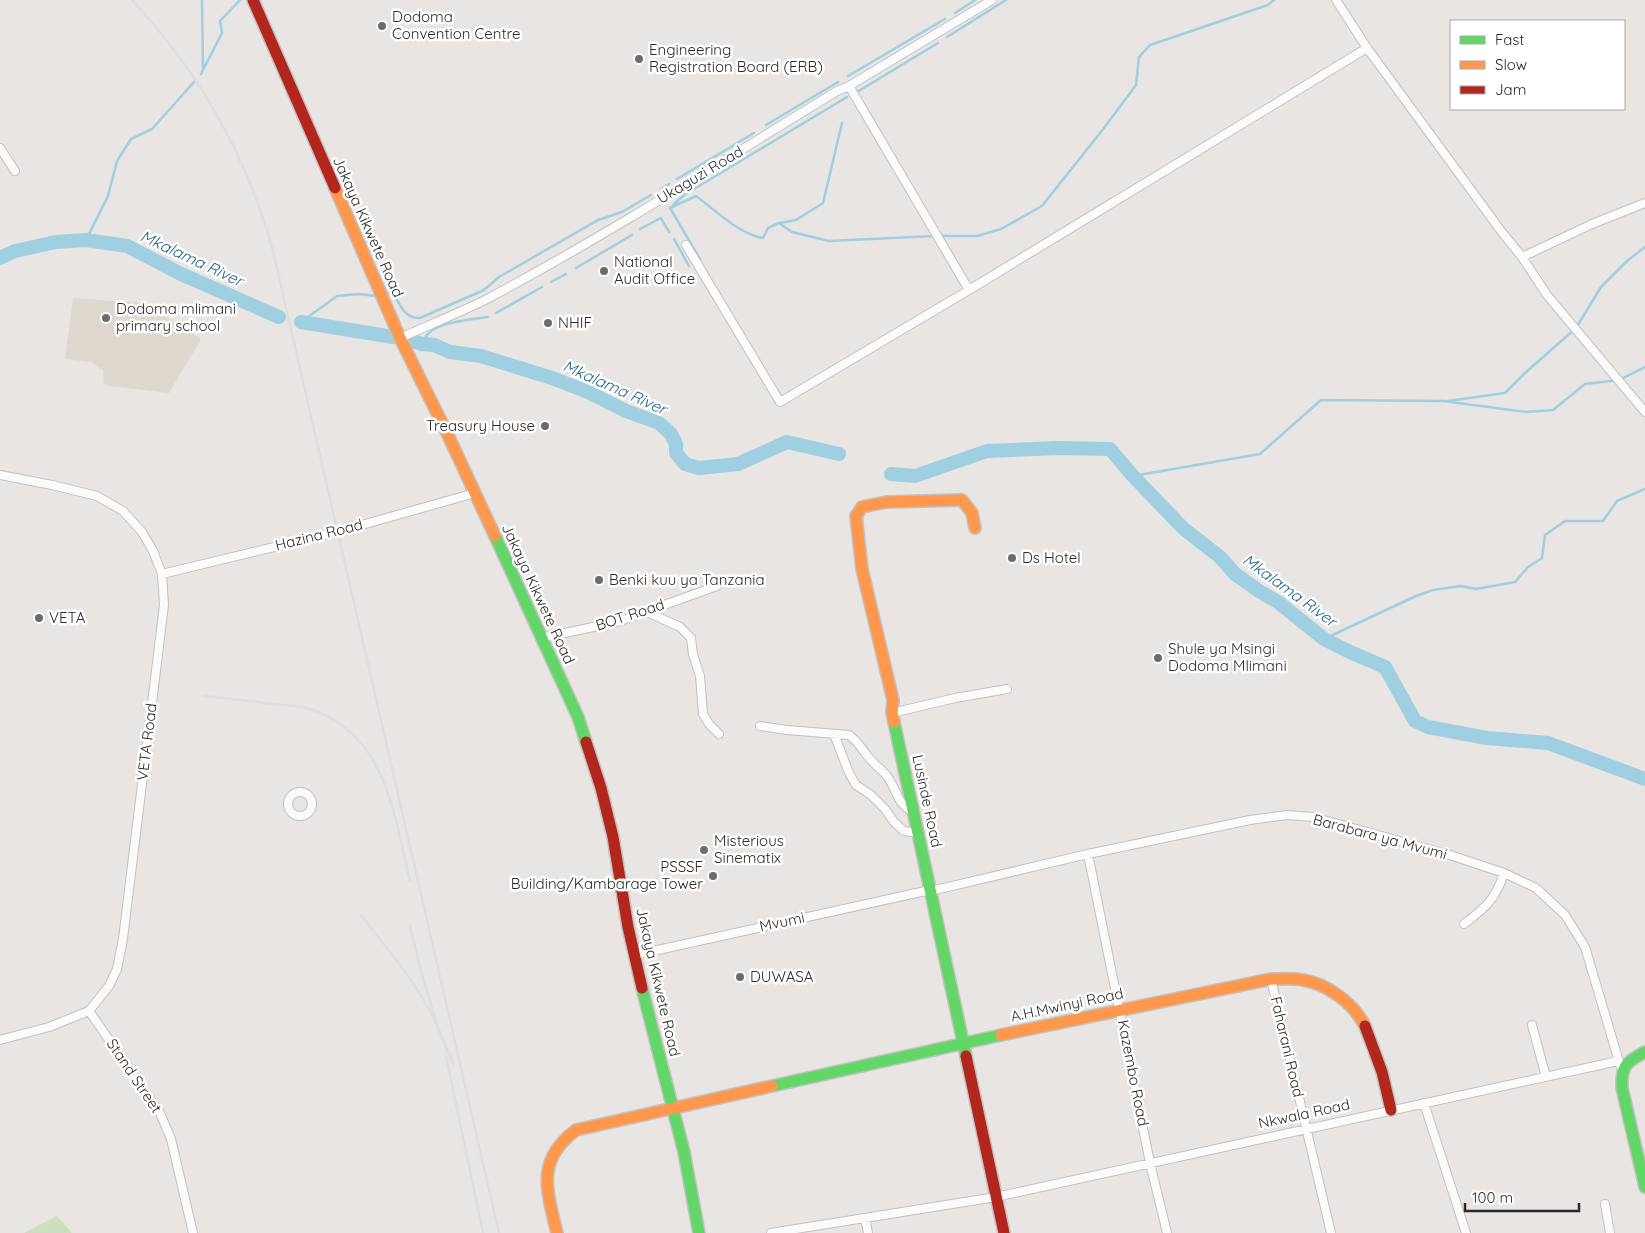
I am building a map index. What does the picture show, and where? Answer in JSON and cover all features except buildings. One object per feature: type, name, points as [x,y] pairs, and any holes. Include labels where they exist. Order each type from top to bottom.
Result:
[{"type":"street","name":"Jakaya Kikwete Road","points":[[253,0],[400,338],[475,493],[578,717],[602,788],[613,837],[634,955],[684,1152],[698,1233]]},
{"type":"street","name":"Ukaguzi Road","points":[[400,338],[485,300],[630,218],[837,91],[849,86],[992,0]]},
{"type":"street","points":[[1336,0],[1367,48],[1522,257],[1547,295],[1645,412]]},
{"type":"street","points":[[686,245],[780,402],[969,290],[1367,48]]},
{"type":"street","points":[[849,86],[969,290]]},
{"type":"street","points":[[0,148],[15,171]]},
{"type":"street","points":[[1522,257],[1592,224],[1645,203]]},
{"type":"street","name":"VETA Road","points":[[0,475],[97,496],[123,511],[142,532],[153,551],[162,574],[164,605],[123,940],[117,968],[109,986],[89,1011],[49,1027],[0,1040]]},
{"type":"street","name":"Hazina Road","points":[[162,574],[337,532],[475,493]]},
{"type":"street","name":"Lusinde Road","points":[[975,528],[972,513],[962,500],[886,502],[862,507],[856,516],[862,569],[893,700],[892,713],[1004,1233]]},
{"type":"street","name":"BOT Road","points":[[541,638],[617,622],[717,586]]},
{"type":"street","points":[[645,611],[680,627],[691,638],[692,654],[700,676],[703,714],[709,724],[719,734]]},
{"type":"street","points":[[892,713],[955,698],[1008,689]]},
{"type":"street","points":[[760,726],[849,735],[890,781],[902,805],[914,813]]},
{"type":"street","points":[[834,734],[848,773],[856,785],[885,808],[894,822],[904,831],[918,833]]},
{"type":"street","name":"Barabara ya Mvumi","points":[[930,891],[1088,854],[1250,820],[1287,815],[1313,817],[1450,855],[1504,874],[1536,888],[1565,914],[1585,947],[1622,1064]]},
{"type":"street","name":"Kazembo Road","points":[[1088,854],[1150,1163],[1167,1233]]},
{"type":"street","points":[[1464,924],[1484,908],[1492,898],[1499,889],[1504,874]]},
{"type":"street","name":"Mvumi","points":[[634,955],[930,891]]},
{"type":"street","name":"A.H.Mwinyi Road","points":[[557,1233],[547,1188],[548,1168],[554,1149],[566,1136],[576,1130],[963,1043],[1271,979],[1303,980],[1323,987],[1350,1004],[1360,1016],[1370,1036],[1382,1072],[1391,1110]]},
{"type":"street","name":"Faharani Road","points":[[1271,979],[1331,1233]]},
{"type":"street","name":"Stand Street","points":[[89,1011],[160,1113],[171,1139],[193,1233]]},
{"type":"street","points":[[1532,1025],[1546,1076]]},
{"type":"street","name":"Nkwala Road","points":[[771,1233],[996,1197],[1546,1076],[1622,1064],[1645,1052]]},
{"type":"street","points":[[1622,1064],[1622,1088],[1645,1187]]},
{"type":"street","points":[[1424,1103],[1466,1233]]},
{"type":"street","points":[[1605,1204],[1610,1233]]},
{"type":"street","points":[[864,1218],[868,1233]]},
{"type":"shaded area","points":[[73,298],[144,303],[201,339],[169,393],[110,386],[104,384],[103,370],[91,362],[65,359]]},
{"type":"green space","points":[[57,1216],[72,1233],[24,1233]]},
{"type":"waterway","points":[[201,74],[203,70],[202,0]]},
{"type":"waterway","points":[[203,70],[222,33],[220,21],[240,0]]},
{"type":"waterway","points":[[955,13],[975,0]]},
{"type":"waterway","points":[[947,37],[1006,0]]},
{"type":"waterway","points":[[940,236],[977,236],[1001,229],[1042,206],[1136,85],[1139,57],[1150,45],[1268,5],[1274,0]]},
{"type":"waterway","points":[[848,76],[945,19]]},
{"type":"waterway","points":[[857,92],[938,43]]},
{"type":"waterway","points":[[86,240],[108,196],[117,161],[131,139],[152,129],[194,82]]},
{"type":"waterway","points":[[766,125],[838,82]]},
{"type":"waterway","points":[[673,205],[684,195],[847,97]]},
{"type":"waterway","points":[[780,223],[796,220],[823,203],[842,123]]},
{"type":"waterway","points":[[677,179],[754,133]]},
{"type":"waterway","points":[[661,189],[669,184]]},
{"type":"waterway","points":[[389,293],[393,292],[406,313],[420,318],[484,290],[499,277],[598,220],[622,212],[651,195]]},
{"type":"waterway","points":[[670,208],[696,196],[736,227],[754,236],[763,238],[768,228],[779,223],[792,232],[829,241],[935,236]]},
{"type":"waterway","points":[[670,208],[700,259]]},
{"type":"waterway","points":[[640,229],[661,218],[669,232]]},
{"type":"waterway","points":[[576,268],[632,235]]},
{"type":"waterway","points":[[674,239],[689,266]]},
{"type":"waterway","name":"Mkalama River","points":[[0,258],[15,251],[56,242],[86,240],[127,246],[181,274],[279,317]]},
{"type":"waterway","points":[[1448,401],[1505,393],[1576,328],[1601,287],[1627,261],[1645,247]]},
{"type":"waterway","points":[[551,282],[566,274]]},
{"type":"waterway","points":[[496,313],[542,287]]},
{"type":"waterway","points":[[301,322],[337,296],[359,294],[375,296]]},
{"type":"waterway","points":[[422,344],[426,336],[439,327],[488,317]]},
{"type":"waterway","name":"Mkalama River","points":[[301,322],[393,337]]},
{"type":"waterway","name":"Mkalama River","points":[[413,341],[434,345],[450,352],[481,356],[552,378],[588,392],[626,411],[659,423],[671,434],[676,444],[676,453],[685,464],[699,468],[738,464],[787,442],[839,454]]},
{"type":"waterway","points":[[1133,476],[1260,454],[1321,400],[1443,401],[1526,412],[1553,410],[1585,384],[1619,380],[1645,367]]},
{"type":"waterway","name":"Mkalama River","points":[[891,474],[915,476],[987,451],[1059,448],[1110,449],[1184,529],[1220,557],[1235,574],[1278,602],[1324,639],[1385,667],[1415,721],[1428,727],[1487,738],[1548,743],[1645,779]]},
{"type":"waterway","points":[[1324,639],[1433,590],[1461,586],[1476,589],[1515,582],[1528,567],[1542,558],[1545,535],[1565,521],[1603,521],[1617,501],[1645,489]]},
{"type":"railway","points":[[132,0],[179,56],[218,117],[235,149],[249,182],[273,251],[499,1233]]},
{"type":"railway","points":[[204,696],[307,708],[333,719],[354,735],[370,755],[382,778],[391,803],[410,881]]},
{"type":"railway","points":[[361,915],[412,981],[437,1025],[410,926]]},
{"type":"railway","points":[[437,1025],[453,1064],[451,1054]]},
{"type":"railway","points":[[446,1056],[483,1233]]},
{"type":"traffic: fast","points":[[495,536],[578,717],[586,742]]},
{"type":"traffic: fast","points":[[894,722],[966,1056]]},
{"type":"traffic: fast","points":[[642,988],[684,1152],[699,1233]]},
{"type":"traffic: fast","points":[[772,1086],[1001,1035]]},
{"type":"traffic: fast","points":[[1645,1052],[1629,1062],[1622,1074],[1622,1088],[1645,1187]]},
{"type":"traffic: slow","points":[[335,188],[400,338],[495,536]]},
{"type":"traffic: slow","points":[[894,722],[892,713],[893,700],[862,569],[856,516],[862,507],[886,502],[962,500],[972,513],[975,528]]},
{"type":"traffic: slow","points":[[1001,1035],[1271,979],[1299,979],[1322,986],[1347,1003],[1365,1026]]},
{"type":"traffic: slow","points":[[557,1233],[548,1190],[547,1177],[549,1165],[554,1153],[576,1130],[772,1086]]},
{"type":"traffic: jam","points":[[253,0],[335,188]]},
{"type":"traffic: jam","points":[[586,742],[601,788],[613,837],[628,927],[642,988]]},
{"type":"traffic: jam","points":[[1365,1026],[1382,1072],[1391,1110]]},
{"type":"traffic: jam","points":[[966,1056],[1004,1233]]},
{"type":"place","name":"Dodoma Convention Centre","points":[[382,26]]},
{"type":"place","name":"Engineering Registration Board (ERB)","points":[[639,59]]},
{"type":"place","name":"National Audit Office","points":[[604,271]]},
{"type":"place","name":"Dodoma mlimani primary school","points":[[106,318]]},
{"type":"place","name":"NHIF","points":[[548,323]]},
{"type":"place","name":"Treasury House","points":[[545,426]]},
{"type":"place","name":"Ds Hotel","points":[[1012,558]]},
{"type":"place","name":"Benki kuu ya Tanzania","points":[[599,580]]},
{"type":"place","name":"VETA","points":[[39,618]]},
{"type":"place","name":"Shule ya Msingi Dodoma Mlimani","points":[[1158,658]]},
{"type":"place","name":"Misterious Sinematix","points":[[704,850]]},
{"type":"place","name":"PSSSF Building/Kambarage Tower","points":[[713,876]]},
{"type":"place","name":"DUWASA","points":[[740,977]]}]
